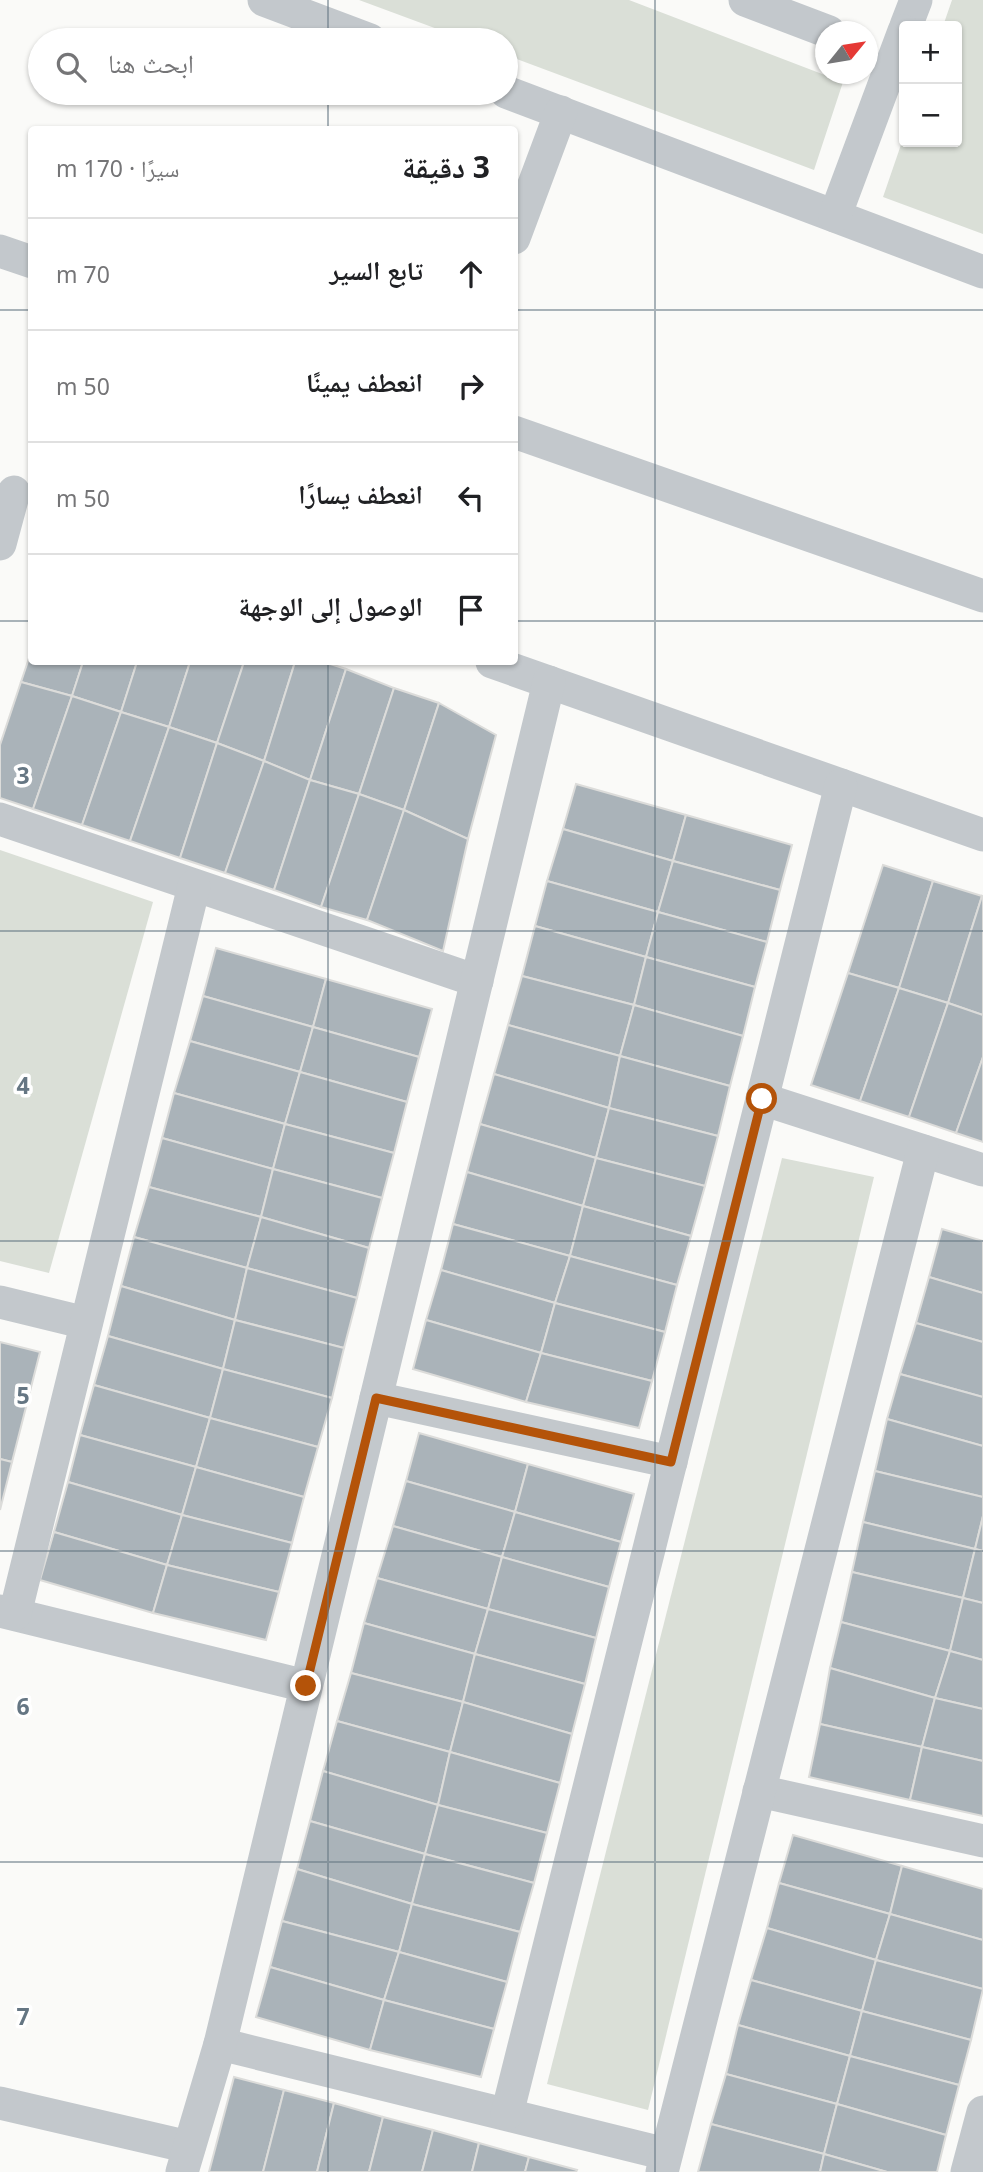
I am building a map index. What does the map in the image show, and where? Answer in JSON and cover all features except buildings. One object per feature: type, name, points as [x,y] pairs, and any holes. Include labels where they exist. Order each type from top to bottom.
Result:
[{"type":"street","points":[[264,0],[338,28]]},
{"type":"street","points":[[745,0],[815,27]]},
{"type":"street","points":[[835,216],[893,40],[916,0]]},
{"type":"street","points":[[518,97],[983,272]]},
{"type":"street","points":[[518,226],[561,113]]},
{"type":"street","points":[[0,251],[28,261]]},
{"type":"street","points":[[518,433],[983,596]]},
{"type":"street","points":[[0,544],[15,493]]},
{"type":"street","points":[[501,665],[983,835]]},
{"type":"street","points":[[0,2103],[186,2159],[220,2044],[549,682]]},
{"type":"street","points":[[507,2114],[841,785]]},
{"type":"street","points":[[0,819],[477,981]]},
{"type":"street","points":[[194,886],[86,1323],[8,1613],[306,1686]]},
{"type":"street","points":[[762,1099],[983,1170]]},
{"type":"street","points":[[220,2044],[507,2114],[664,2163],[923,1150]]},
{"type":"street","points":[[0,1302],[86,1323]]},
{"type":"street","points":[[376,1398],[671,1462]]},
{"type":"street","points":[[759,1791],[983,1841]]},
{"type":"street","points":[[967,2172],[983,2112]]},
{"type":"shaded area","points":[[359,0],[629,0],[815,71],[815,84],[842,84],[814,170],[518,59],[518,28],[435,28]]},
{"type":"shaded area","points":[[952,0],[983,0],[983,234],[883,197],[900,147],[962,147],[962,21],[945,21]]},
{"type":"shaded area","points":[[0,850],[153,902],[49,1273],[0,1261]]},
{"type":"shaded area","points":[[782,1158],[874,1177],[648,2110],[547,2084]]},
{"type":"route","points":[[306,1686],[376,1398],[671,1462],[762,1099]]}]
